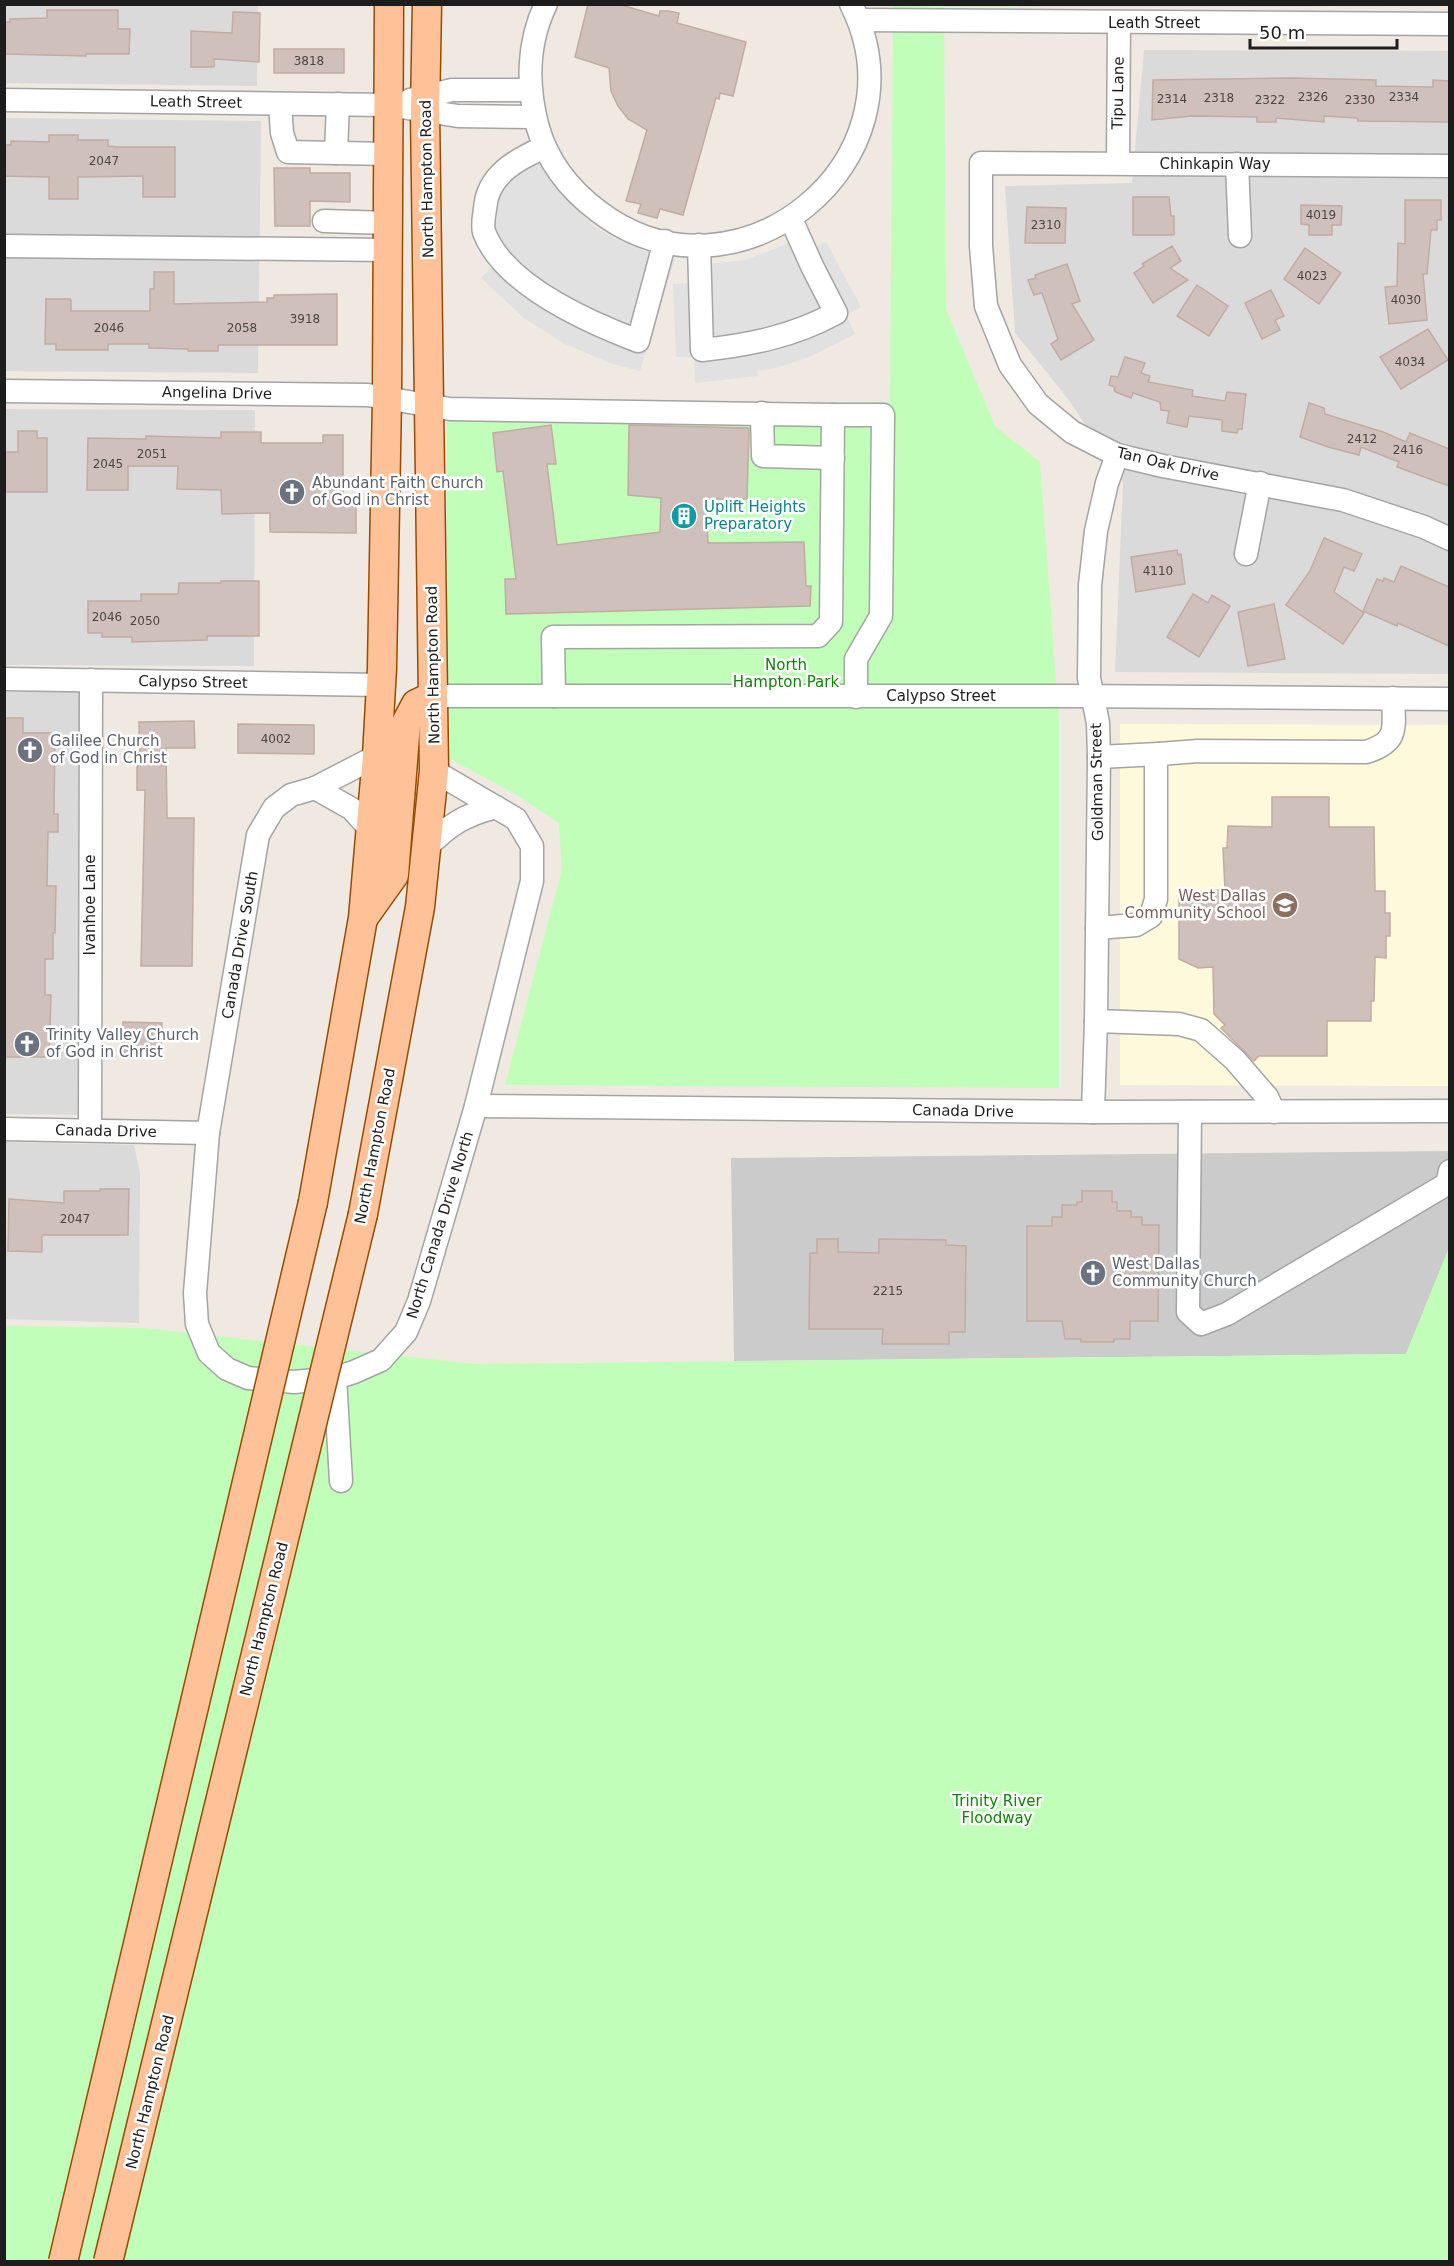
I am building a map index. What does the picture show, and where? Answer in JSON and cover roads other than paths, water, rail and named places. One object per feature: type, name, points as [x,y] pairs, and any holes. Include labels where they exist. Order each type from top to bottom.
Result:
[{"type":"main road","points":[[63,2262],[313,1202],[363,918],[372,831],[381,685],[387,398],[389,4]]},
{"type":"main road","name":"North Hampton Road","points":[[108,2262],[363,1214],[420,907],[434,771],[425,103],[427,4]]},
{"type":"main road","points":[[363,918],[394,875],[406,723],[416,704],[433,696]]},
{"type":"street","name":"Leath Street","points":[[546,4],[539,18],[530,58],[530,90],[535,117],[545,147],[557,170],[581,199],[611,222],[646,237],[683,245],[721,244],[757,236],[791,219],[820,195],[844,165],[860,131],[868,94],[868,57],[855,12],[1119,23],[1449,24]]},
{"type":"street","name":"Tipu Lane","points":[[1118,163],[1119,23]]},
{"type":"street","name":"Leath Street","points":[[4,100],[388,105],[425,103],[452,90],[530,90]]},
{"type":"street","name":"Leath Street","points":[[425,103],[458,116],[535,117]]},
{"type":"street","points":[[280,104],[282,133],[288,152],[388,154]]},
{"type":"street","points":[[336,153],[338,104]]},
{"type":"street","points":[[545,147],[521,158],[498,175],[486,198],[483,229],[497,256],[523,279],[563,309],[639,341],[665,242]]},
{"type":"street","name":"Chinkapin Way","points":[[981,163],[1449,166]]},
{"type":"street","name":"Tan Oak Drive","points":[[981,163],[981,246],[986,306],[1010,365],[1038,404],[1072,432],[1117,455],[1163,466],[1343,500],[1424,527],[1449,539]]},
{"type":"street","points":[[1237,164],[1240,236]]},
{"type":"street","points":[[699,245],[702,350],[760,342],[787,335],[814,325],[836,313],[791,219]]},
{"type":"street","points":[[324,221],[387,237]]},
{"type":"street","points":[[4,246],[387,237]]},
{"type":"street","name":"Angelina Drive","points":[[4,391],[368,395],[461,409],[884,415],[881,616],[856,658],[856,697]]},
{"type":"street","points":[[762,413],[763,456],[833,458]]},
{"type":"street","points":[[554,696],[553,638],[818,636],[831,622],[833,415]]},
{"type":"street","name":"Goldman Street","points":[[1093,1112],[1099,757],[1098,723],[1089,666],[1090,585],[1096,531],[1107,483],[1117,455]]},
{"type":"street","points":[[1246,554],[1260,483]]},
{"type":"street","name":"Calypso Street","points":[[4,680],[381,685]]},
{"type":"street","name":"Ivanhoe Lane","points":[[90,1130],[91,680]]},
{"type":"street","name":"Calypso Street","points":[[433,696],[1449,699]]},
{"type":"street","points":[[1099,757],[1198,751],[1366,752],[1383,747],[1392,736],[1393,698]]},
{"type":"street","points":[[1097,928],[1136,924],[1152,916],[1156,899],[1156,764],[1159,754]]},
{"type":"street","name":"Canada Drive South","points":[[208,1133],[258,836],[274,808],[291,795],[315,788],[377,756]]},
{"type":"street","points":[[434,771],[516,819],[532,846],[532,881],[477,1106]]},
{"type":"street","points":[[315,788],[352,809],[372,831]]},
{"type":"street","points":[[426,848],[447,828],[462,818],[496,807]]},
{"type":"street","points":[[1096,1021],[1179,1024],[1201,1030],[1235,1060],[1267,1098],[1274,1112]]},
{"type":"street","name":"Canada Drive","points":[[477,1106],[1093,1112],[1449,1111]]},
{"type":"street","name":"North Canada Drive North","points":[[208,1133],[195,1293],[197,1324],[209,1353],[227,1369],[248,1378],[294,1382],[335,1378],[381,1360],[406,1332],[419,1301],[477,1106]]},
{"type":"street","points":[[1190,1112],[1188,1312],[1201,1324],[1227,1314],[1447,1184],[1449,1171]]},
{"type":"street","name":"Canada Drive","points":[[4,1129],[208,1133]]},
{"type":"street","points":[[335,1378],[341,1481]]},
{"type":"place","name":"Abundant Faith Church of God in Christ","points":[[292,492]]},
{"type":"place","name":"Uplift Heights Preparatory","points":[[684,516]]},
{"type":"place","name":"Galilee Church of God in Christ","points":[[30,750]]},
{"type":"place","name":"West Dallas Community School","points":[[1285,905]]},
{"type":"place","name":"Trinity Valley Church of God in Christ","points":[[27,1044]]},
{"type":"place","name":"West Dallas Community Church","points":[[1093,1273]]},
{"type":"park label","name":"North Hampton Park","points":[[786,674]]},
{"type":"park label","name":"Trinity River Floodway","points":[[997,1810]]}]
